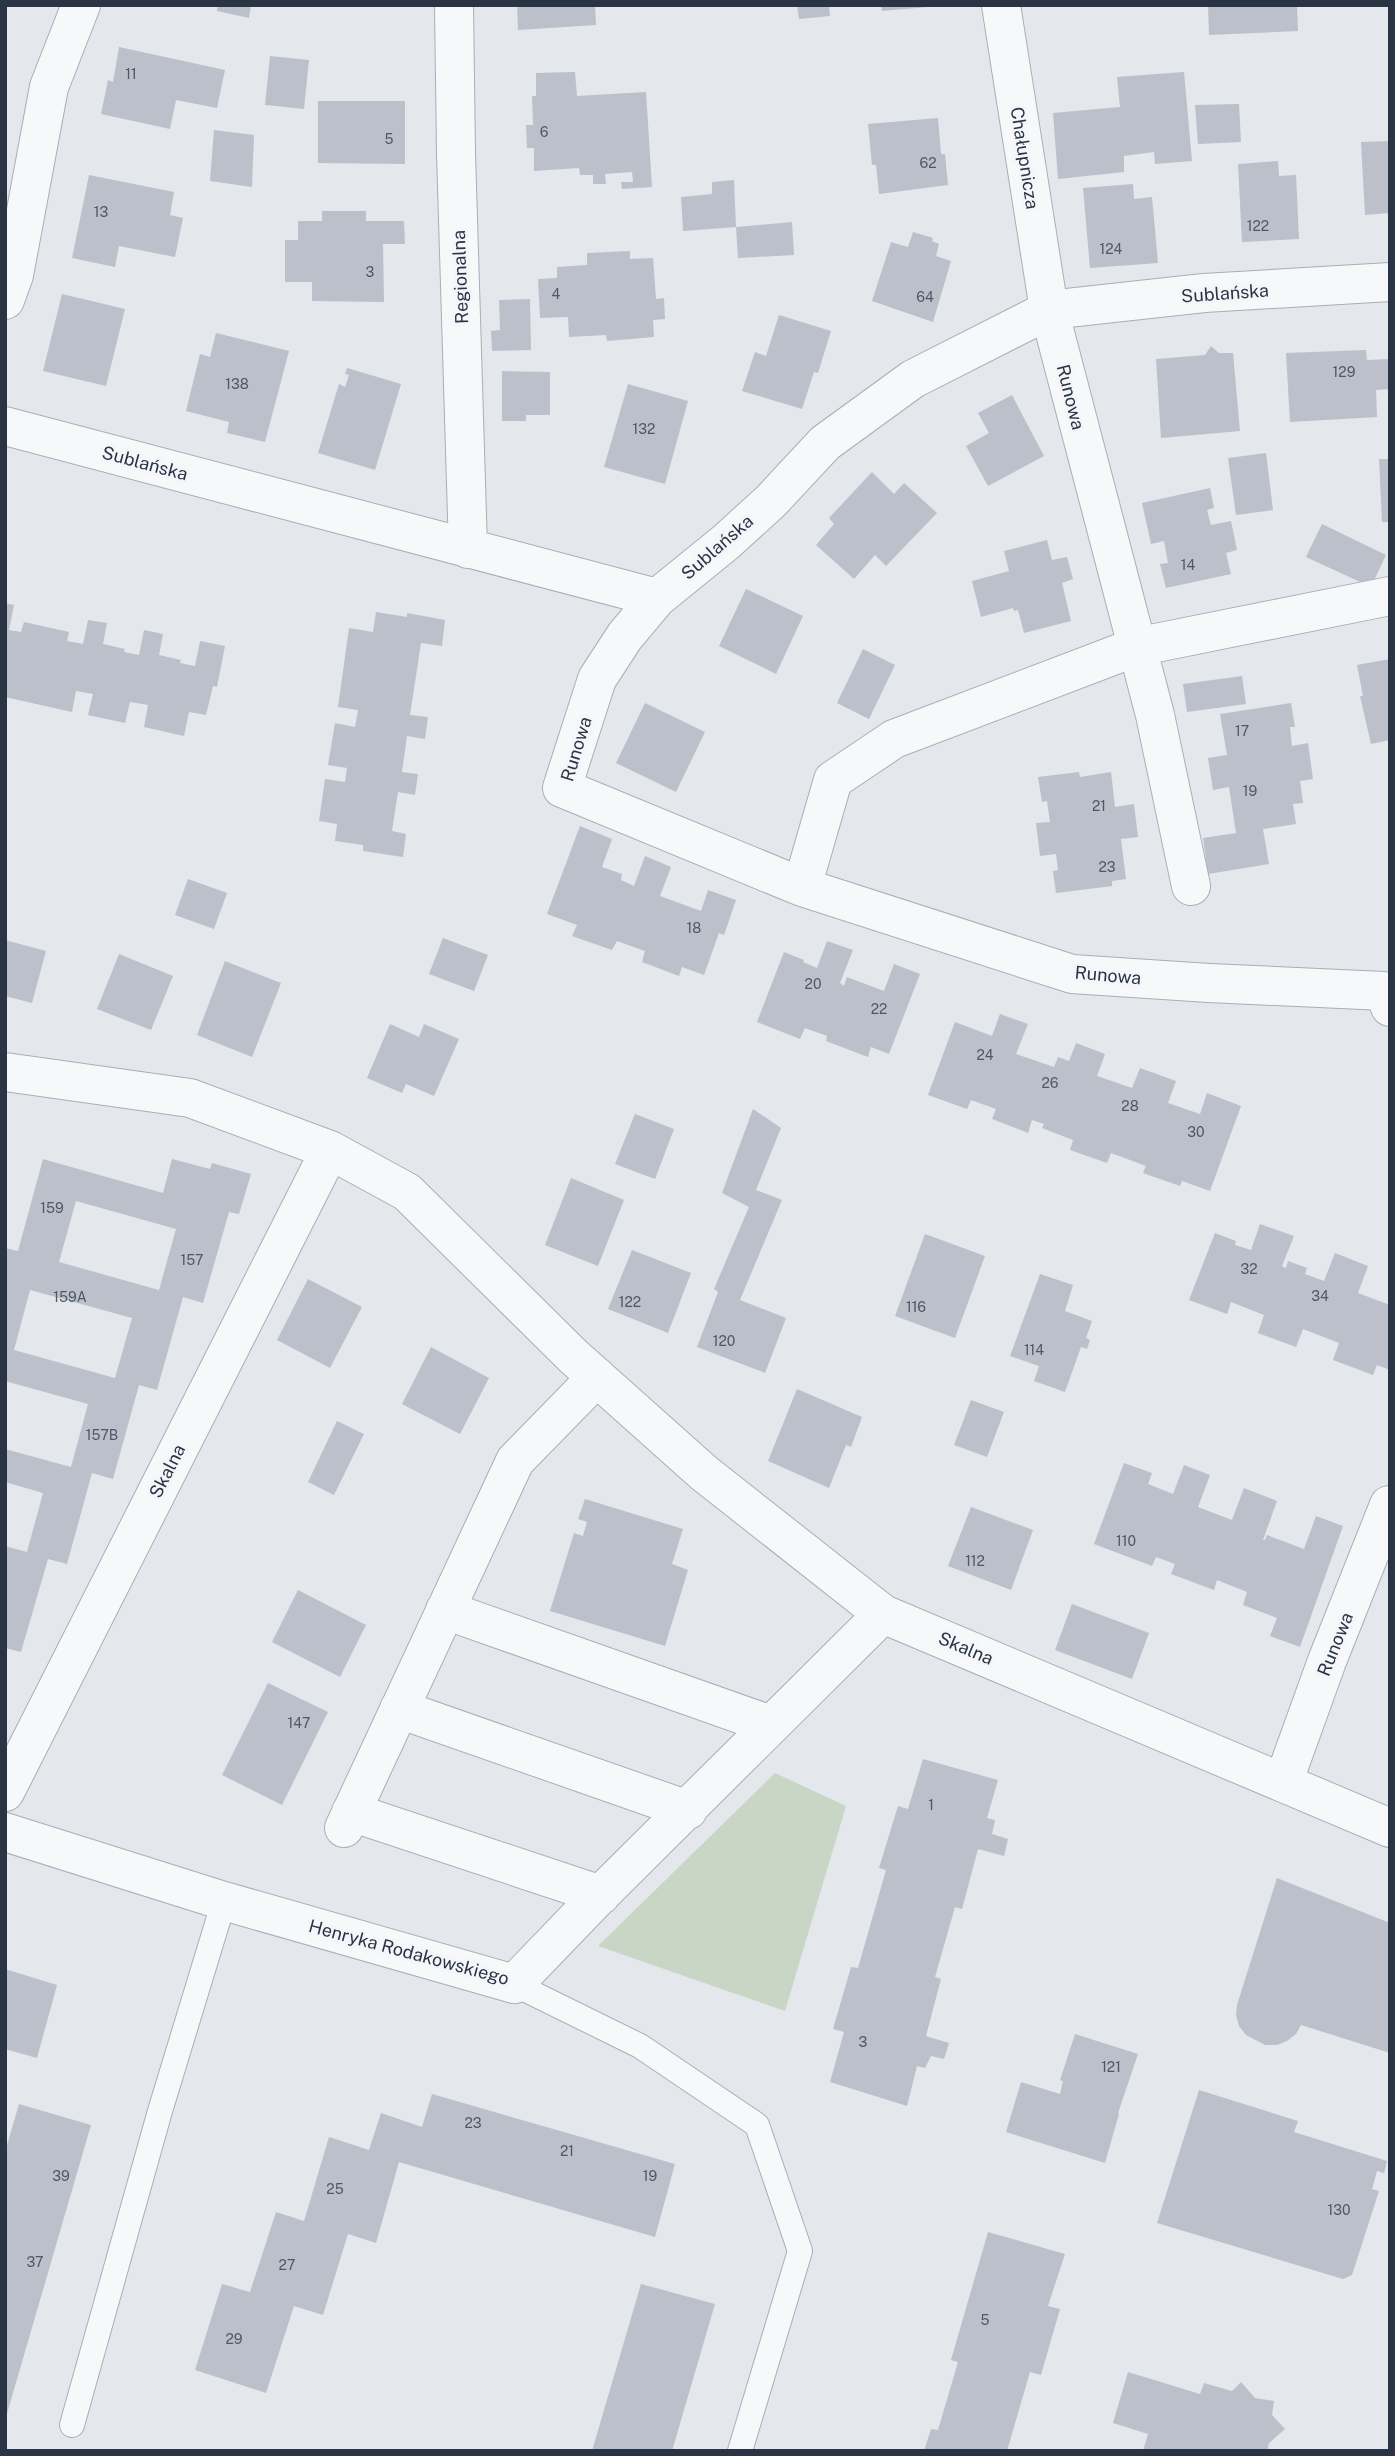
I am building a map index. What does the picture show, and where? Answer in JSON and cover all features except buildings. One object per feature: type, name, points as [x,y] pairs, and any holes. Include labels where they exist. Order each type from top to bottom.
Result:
[{"type":"street","points":[[5,300],[14,275],[49,87],[81,5]]},
{"type":"street","name":"Regionalna","points":[[454,5],[468,549]]},
{"type":"street","name":"Chałupnicza","points":[[1001,5],[1049,310]]},
{"type":"street","name":"Sublańska","points":[[5,426],[657,598],[726,542],[771,500],[825,443],[913,379],[1049,310],[1204,293],[1390,282]]},
{"type":"street","name":"Runowa","points":[[1049,310],[1155,715],[1191,886]]},
{"type":"street","points":[[802,887],[833,780],[894,739],[1136,647],[1390,596]]},
{"type":"street","name":"Runowa","points":[[657,598],[625,636],[597,679],[562,788],[802,887],[1072,974],[1388,996]]},
{"type":"street","name":"Skalna","points":[[5,1072],[190,1098],[330,1150],[407,1192],[586,1367],[704,1474],[883,1614],[1390,1828]]},
{"type":"street","name":"Skalna","points":[[5,1792],[330,1150]]},
{"type":"street","points":[[586,1367],[515,1461],[347,1820],[601,1895]]},
{"type":"street","name":"Runowa","points":[[1283,1783],[1327,1661],[1389,1505]]},
{"type":"street","points":[[445,1610],[771,1725]]},
{"type":"street","name":"Henryka Rodakowskiego","points":[[5,1832],[224,1901],[514,1984],[883,1614]]},
{"type":"street","points":[[399,1709],[688,1810]]},
{"type":"lane","points":[[72,2425],[156,2124],[224,1901]]},
{"type":"lane","points":[[514,1984],[640,2046],[757,2125],[800,2251],[740,2451]]},
{"type":"green space","points":[[775,1773],[846,1806],[785,2011],[598,1946]]}]
